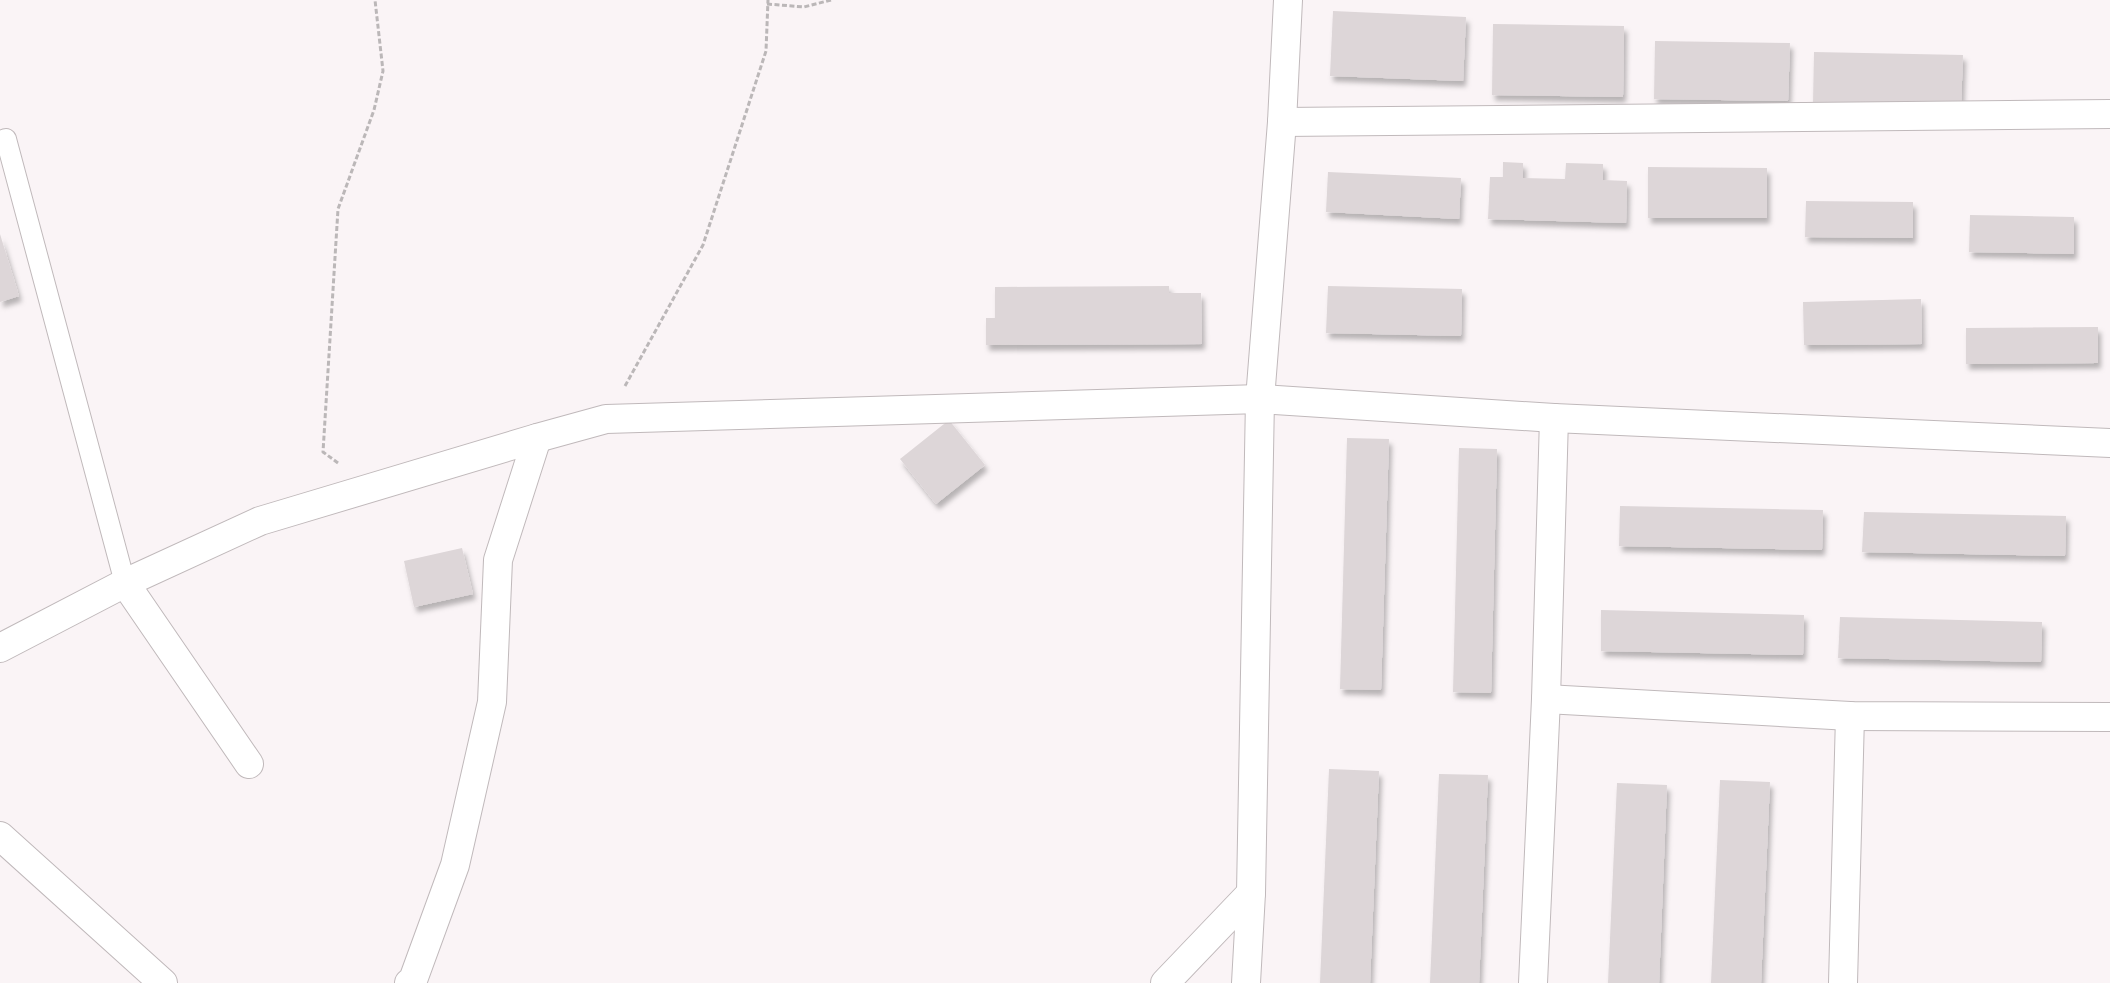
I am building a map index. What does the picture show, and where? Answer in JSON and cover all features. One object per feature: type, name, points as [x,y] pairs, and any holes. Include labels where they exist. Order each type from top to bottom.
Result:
[{"type":"street","points":[[1246,983],[1251,893],[1260,399],[1282,122],[1288,0]]},
{"type":"street","points":[[1282,122],[2110,114]]},
{"type":"street","points":[[0,648],[125,583],[260,521],[606,419],[1260,399],[1554,418],[2110,443]]},
{"type":"street","points":[[1533,983],[1546,699],[1554,418]]},
{"type":"street","points":[[409,983],[413,980],[455,865],[492,702],[498,560],[537,438]]},
{"type":"street","points":[[125,583],[249,764]]},
{"type":"street","points":[[1546,699],[1850,716],[2110,717]]},
{"type":"street","points":[[1843,983],[1850,716]]},
{"type":"street","points":[[0,836],[163,983]]},
{"type":"street","points":[[1164,983],[1251,893]]},
{"type":"lane","points":[[0,141],[6,140],[125,583]]},
{"type":"path","points":[[370,488],[323,452],[338,209],[374,110],[383,71],[375,0]]},
{"type":"path","points":[[606,419],[703,245],[766,51],[768,2],[804,7],[831,0]]},
{"type":"building","points":[[1333,11],[1466,17],[1463,81],[1330,76]]},
{"type":"building","points":[[1493,24],[1624,26],[1623,97],[1492,95]]},
{"type":"building","points":[[1655,41],[1790,43],[1788,101],[1654,99]]},
{"type":"building","points":[[1814,52],[1963,55],[1961,107],[1813,104]]},
{"type":"building","points":[[1503,162],[1523,163],[1523,178],[1565,179],[1566,163],[1603,164],[1603,180],[1627,181],[1626,223],[1488,219],[1490,177],[1503,177]]},
{"type":"building","points":[[1648,167],[1767,168],[1767,218],[1648,218]]},
{"type":"building","points":[[1328,172],[1461,178],[1459,219],[1326,212]]},
{"type":"building","points":[[1806,201],[1913,202],[1913,238],[1805,237]]},
{"type":"building","points":[[1970,215],[2074,217],[2074,254],[1969,252]]},
{"type":"building","points":[[0,234],[19,296],[0,302]]},
{"type":"building","points":[[1169,286],[1169,293],[1201,293],[1202,344],[986,345],[986,318],[995,318],[995,287]]},
{"type":"building","points":[[1328,286],[1462,289],[1461,336],[1326,333]]},
{"type":"building","points":[[1921,299],[1922,344],[1804,345],[1803,302]]},
{"type":"building","points":[[2098,327],[2098,363],[1966,364],[1966,328]]},
{"type":"building","points":[[949,420],[985,465],[936,504],[900,459]]},
{"type":"building","points":[[1347,438],[1389,439],[1381,690],[1340,689]]},
{"type":"building","points":[[1459,448],[1497,449],[1491,693],[1453,692]]},
{"type":"building","points":[[1620,506],[1823,510],[1822,550],[1619,546]]},
{"type":"building","points":[[1864,512],[2066,516],[2065,556],[1862,552]]},
{"type":"building","points":[[462,548],[473,594],[414,607],[404,561]]},
{"type":"building","points":[[1601,610],[1804,615],[1803,655],[1601,651]]},
{"type":"building","points":[[1840,617],[2042,622],[2041,662],[1838,658]]},
{"type":"building","points":[[1329,769],[1379,771],[1370,983],[1320,983]]},
{"type":"building","points":[[1439,774],[1488,775],[1479,983],[1430,983]]},
{"type":"building","points":[[1720,780],[1770,782],[1761,983],[1711,983]]},
{"type":"building","points":[[1617,783],[1667,785],[1659,983],[1608,983]]}]
